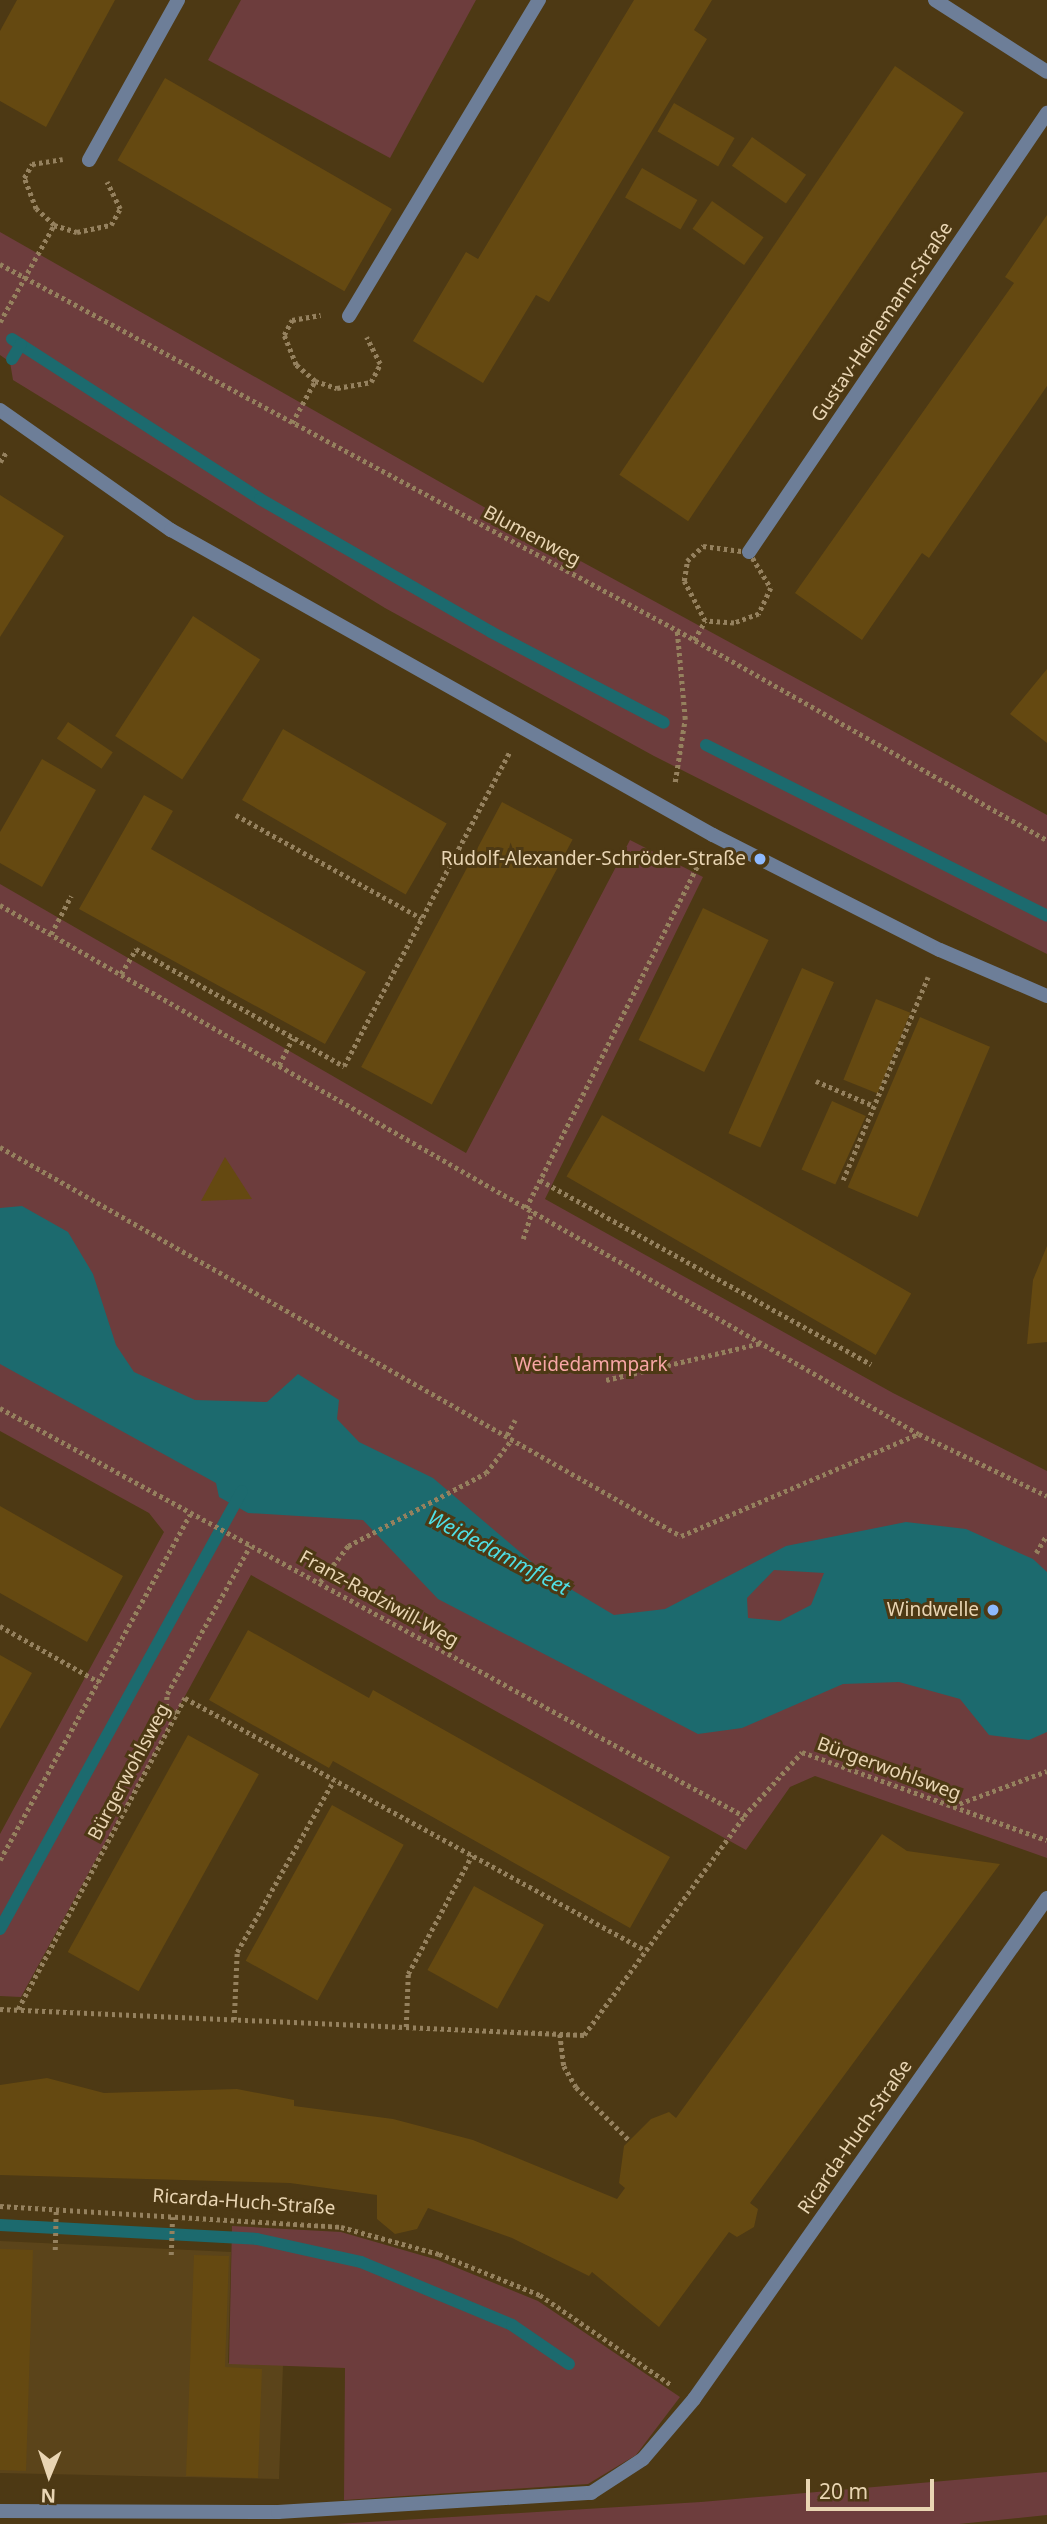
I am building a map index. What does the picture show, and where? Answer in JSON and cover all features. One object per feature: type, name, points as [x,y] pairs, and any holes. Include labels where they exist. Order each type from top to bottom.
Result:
[{"type":"street","points":[[89,160],[178,0]]},
{"type":"street","points":[[349,316],[539,0]]},
{"type":"street","points":[[935,0],[1047,72]]},
{"type":"street","name":"Gustav-Heinemann-Straße","points":[[748,552],[1047,113]]},
{"type":"street","points":[[0,411],[171,530],[713,835],[940,950],[1047,996]]},
{"type":"street","name":"Ricarda-Huch-Straße","points":[[0,2511],[278,2512],[591,2493],[643,2459],[694,2399],[1047,1898]]},
{"type":"path","points":[[50,158],[89,160],[116,193],[120,209],[111,225],[77,232],[54,225],[36,209],[24,178],[32,164],[50,158]]},
{"type":"path","points":[[0,323],[54,225]]},
{"type":"path","name":"Blumenweg","points":[[0,264],[677,630],[1047,840]]},
{"type":"path","points":[[310,314],[349,316],[376,349],[380,364],[371,382],[337,388],[315,381],[296,365],[284,335],[292,320],[310,314]]},
{"type":"path","points":[[292,423],[315,381]]},
{"type":"path","points":[[703,546],[748,552],[771,588],[759,614],[734,623],[705,621],[684,580],[687,561],[703,546]]},
{"type":"path","points":[[694,640],[705,621]]},
{"type":"path","points":[[671,810],[685,719],[677,630]]},
{"type":"path","points":[[121,974],[136,949],[344,1066],[523,727]]},
{"type":"path","points":[[236,815],[422,919]]},
{"type":"path","points":[[523,1239],[529,1209],[540,1180],[713,835]]},
{"type":"path","points":[[51,934],[71,896]]},
{"type":"path","points":[[0,905],[919,1434],[1047,1496]]},
{"type":"path","points":[[843,1180],[940,950]]},
{"type":"path","points":[[279,1065],[293,1038]]},
{"type":"path","points":[[816,1081],[874,1106]]},
{"type":"path","points":[[0,1147],[681,1536],[919,1434]]},
{"type":"path","points":[[540,1180],[872,1364]]},
{"type":"path","points":[[606,1380],[761,1343]]},
{"type":"path","name":"Franz-Radziwill-Weg","points":[[0,1408],[190,1515],[320,1582],[744,1815]]},
{"type":"path","points":[[320,1582],[348,1546],[486,1473],[509,1437],[515,1420]]},
{"type":"path","points":[[0,1860],[190,1515]]},
{"type":"path","points":[[1036,1553],[1047,1535]]},
{"type":"path","points":[[175,1716],[166,1707],[167,1694],[250,1546]]},
{"type":"path","points":[[0,1626],[99,1682]]},
{"type":"path","name":"Bürgerwohlsweg","points":[[18,2009],[185,1698],[645,1950]]},
{"type":"path","name":"Bürgerwohlsweg","points":[[0,2009],[584,2035],[744,1815],[802,1752],[1047,1840]]},
{"type":"path","points":[[952,1806],[1047,1771]]},
{"type":"path","points":[[234,2020],[237,1952],[334,1780]]},
{"type":"path","points":[[406,2027],[408,1974],[472,1855]]},
{"type":"path","points":[[560,2034],[564,2066],[576,2087],[604,2121],[629,2140]]},
{"type":"path","name":"Ricarda-Huch-Straße","points":[[0,2206],[341,2227],[439,2254],[540,2295],[694,2399]]},
{"type":"path","points":[[54,2250],[55,2210]]},
{"type":"path","points":[[171,2255],[172,2217]]},
{"type":"shaded area","points":[[0,2241],[231,2252],[228,2363],[283,2365],[279,2479],[0,2473]]},
{"type":"green space","points":[[241,0],[476,0],[390,158],[208,60]]},
{"type":"green space","points":[[0,232],[542,540],[1047,815],[1047,954],[654,756],[385,608],[13,380],[10,362],[0,355]]},
{"type":"green space","name":"Weidedammpark","points":[[630,840],[703,877],[545,1199],[893,1393],[1047,1471],[1047,1858],[815,1776],[790,1787],[746,1850],[251,1575],[21,1997],[0,1996],[0,1834],[164,1532],[149,1513],[0,1431],[0,884],[466,1153]]},
{"type":"green space","points":[[232,2226],[341,2232],[438,2260],[538,2301],[680,2397],[636,2455],[588,2484],[344,2500],[345,2368],[229,2364]]},
{"type":"green space","points":[[1047,2472],[1047,2515],[959,2524],[336,2524],[701,2502]]},
{"type":"water","name":"Weidedammfleet","points":[[22,1206],[68,1232],[93,1274],[116,1345],[134,1372],[195,1400],[267,1402],[298,1374],[339,1400],[337,1419],[359,1442],[433,1478],[547,1575],[614,1615],[665,1609],[786,1546],[906,1522],[966,1529],[1033,1559],[1047,1572],[1047,1732],[1029,1740],[989,1735],[960,1699],[899,1682],[843,1684],[742,1728],[698,1734],[438,1599],[363,1520],[248,1513],[219,1497],[216,1483],[0,1364],[0,1208]],"holes":[[[774,1570],[824,1573],[811,1605],[780,1621],[748,1618],[747,1598]]]},
{"type":"building","points":[[17,0],[115,0],[46,127],[0,101],[0,31]]},
{"type":"building","points":[[634,0],[712,0],[694,30],[707,39],[549,302],[536,295],[483,383],[413,341],[466,252],[478,259]]},
{"type":"building","points":[[895,66],[964,112],[688,521],[619,475]]},
{"type":"building","points":[[165,78],[392,209],[344,291],[118,160]]},
{"type":"building","points":[[674,103],[735,138],[718,167],[658,132]]},
{"type":"building","points":[[752,137],[806,175],[786,204],[732,166]]},
{"type":"building","points":[[642,168],[697,200],[680,229],[625,197]]},
{"type":"building","points":[[712,201],[764,237],[744,265],[692,229]]},
{"type":"building","points":[[1047,215],[1047,386],[929,558],[922,553],[862,640],[795,593],[1014,283],[1005,277]]},
{"type":"building","points":[[0,495],[64,536],[0,637]]},
{"type":"building","points":[[193,616],[260,660],[182,780],[115,736]]},
{"type":"building","points":[[1047,669],[1047,743],[1010,714]]},
{"type":"building","points":[[68,722],[113,752],[102,769],[57,739]]},
{"type":"building","points":[[283,729],[447,824],[406,895],[242,800]]},
{"type":"building","points":[[42,759],[96,790],[42,887],[0,863],[0,832]]},
{"type":"building","points":[[144,795],[173,811],[151,849],[366,972],[325,1044],[79,909]]},
{"type":"building","points":[[502,802],[573,840],[432,1104],[361,1067]]},
{"type":"building","points":[[703,908],[769,940],[704,1072],[639,1040]]},
{"type":"building","points":[[802,968],[834,982],[760,1148],[728,1133]]},
{"type":"building","points":[[876,999],[910,1013],[878,1094],[843,1080]]},
{"type":"building","points":[[920,1017],[990,1047],[918,1217],[848,1187]]},
{"type":"building","points":[[832,1101],[866,1116],[835,1185],[801,1170]]},
{"type":"building","points":[[602,1115],[911,1294],[876,1355],[566,1176]]},
{"type":"building","points":[[225,1157],[252,1199],[201,1201]]},
{"type":"building","points":[[1047,1246],[1047,1342],[1027,1344],[1033,1280]]},
{"type":"building","points":[[0,1506],[123,1576],[87,1642],[0,1593]]},
{"type":"building","points":[[248,1630],[369,1698],[373,1690],[670,1857],[630,1928],[333,1761],[329,1768],[209,1700]]},
{"type":"building","points":[[0,1655],[32,1673],[0,1729]]},
{"type":"building","points":[[188,1735],[259,1774],[139,1991],[68,1952]]},
{"type":"building","points":[[332,1805],[404,1845],[317,2000],[246,1961]]},
{"type":"building","points":[[882,1834],[907,1851],[1000,1864],[750,2203],[758,2209],[754,2227],[737,2237],[729,2232],[659,2327],[592,2272],[589,2276],[512,2238],[428,2208],[417,2229],[395,2234],[377,2219],[377,2195],[290,2183],[0,2175],[0,2085],[47,2078],[104,2093],[237,2089],[294,2100],[294,2106],[393,2119],[473,2140],[617,2199],[625,2188],[619,2183],[624,2146],[651,2119],[669,2112],[676,2118]]},
{"type":"building","points":[[474,1886],[544,1925],[497,2009],[427,1970]]},
{"type":"building","points":[[0,2249],[33,2250],[26,2471],[0,2470]]},
{"type":"building","points":[[194,2255],[229,2256],[225,2367],[262,2369],[258,2478],[186,2476]]},
{"type":"waterway","points":[[12,339],[260,499],[491,632],[664,723]]},
{"type":"waterway","points":[[12,359],[21,344]]},
{"type":"waterway","points":[[706,745],[1047,916]]},
{"type":"waterway","points":[[0,1929],[242,1491]]},
{"type":"waterway","points":[[0,2225],[257,2239],[361,2262],[512,2325],[569,2364]]},
{"type":"place","name":"Rudolf-Alexander-Schröder-Straße","points":[[760,859]]},
{"type":"place","name":"Windwelle","points":[[993,1610]]}]
